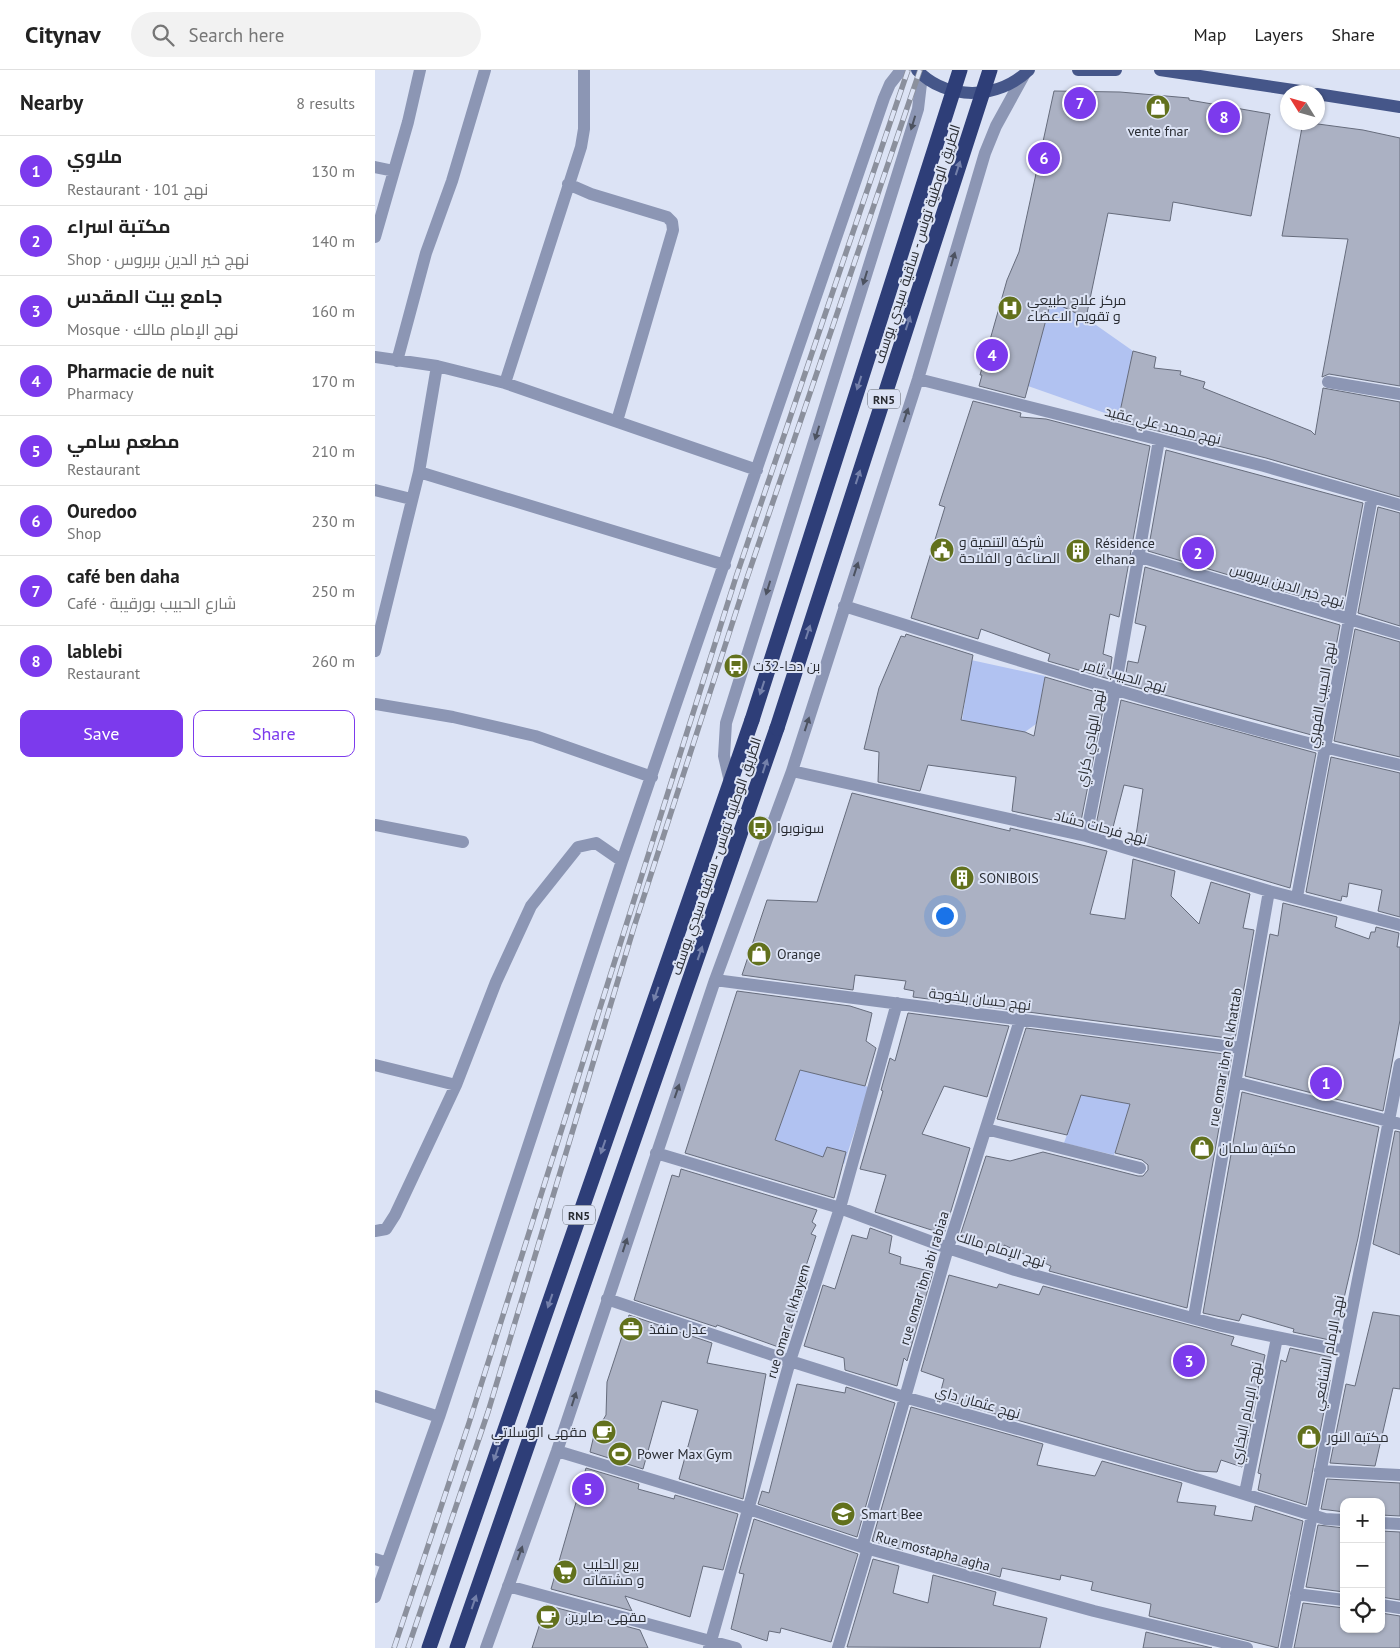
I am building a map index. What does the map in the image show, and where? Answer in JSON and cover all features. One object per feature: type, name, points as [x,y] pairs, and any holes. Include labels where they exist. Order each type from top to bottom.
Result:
[{"type":"highway","name":"الطريق الوطنية تونس - ساقية سيدي يوسف","points":[[429,1648],[752,720],[960,70]]},
{"type":"highway","name":"الطريق الوطنية تونس - ساقية سيدي يوسف","points":[[457,1648],[777,728],[990,70]]},
{"type":"main road","points":[[1078,70],[1116,70]]},
{"type":"main road","points":[[1159,70],[1280,88]]},
{"type":"main road","points":[[919,73],[937,85],[955,92],[973,94],[1009,85],[1026,72]]},
{"type":"main road","points":[[1325,95],[1400,107]]},
{"type":"street","points":[[375,237],[408,122],[419,70]]},
{"type":"street","points":[[397,361],[426,253],[452,182],[485,70]]},
{"type":"street","points":[[505,383],[584,129],[584,70]]},
{"type":"street","points":[[375,1597],[381,1561],[439,1417],[623,861],[884,98],[890,84],[901,70]]},
{"type":"street","points":[[486,1648],[557,1451],[715,980],[792,770],[918,379],[985,152],[996,126],[1026,72]]},
{"type":"street","points":[[730,782],[724,756],[726,723],[918,109],[919,73]]},
{"type":"street","points":[[375,167],[394,171]]},
{"type":"street","points":[[568,184],[591,194],[667,217],[672,222],[673,230],[617,421]]},
{"type":"street","points":[[375,357],[437,366],[505,383],[757,470]]},
{"type":"street","points":[[375,651],[419,472],[437,366]]},
{"type":"street","name":"نهج محمد علي عقيد","points":[[918,379],[1263,466],[1400,505]]},
{"type":"street","points":[[1328,382],[1400,394]]},
{"type":"street","name":"نهج الهادي كراي","points":[[1085,836],[1115,689],[1159,440]]},
{"type":"street","points":[[419,472],[725,564]]},
{"type":"street","points":[[375,490],[411,499]]},
{"type":"street","name":"نهج الحبيب الفهري","points":[[1297,897],[1372,497]]},
{"type":"street","name":"نهج خير الدين بربروس","points":[[1137,556],[1400,634]]},
{"type":"street","name":"نهج الحبيب ثامر","points":[[844,606],[1115,689],[1326,748],[1400,765]]},
{"type":"street","points":[[375,704],[453,717],[535,736],[652,777]]},
{"type":"street","name":"نهج فرحات حشاد","points":[[792,770],[1085,836],[1269,890],[1400,925]]},
{"type":"street","points":[[375,825],[463,842]]},
{"type":"street","points":[[375,1231],[382,1232],[390,1225],[456,1085],[496,982],[531,906],[578,847],[587,843],[596,843],[623,861]]},
{"type":"street","name":"rue omar ibn el khattab","points":[[1194,1317],[1269,890]]},
{"type":"street","name":"نهج حسان بلخوجة","points":[[715,980],[1241,1048]]},
{"type":"street","name":"rue omar el khayem","points":[[710,1645],[790,1361],[840,1208],[897,1004]]},
{"type":"street","name":"rue omar ibn abi rabiaa","points":[[838,1648],[904,1397],[948,1248],[1020,1020]]},
{"type":"street","name":"نهج الإمام الشافعي","points":[[1285,1648],[1344,1351],[1395,1123],[1400,1064]]},
{"type":"street","points":[[375,1065],[456,1085]]},
{"type":"street","points":[[1235,1082],[1395,1123]]},
{"type":"street","points":[[986,1129],[1140,1168]]},
{"type":"street","name":"نهج الإمام مالك","points":[[656,1153],[840,1208],[948,1248],[1015,1270],[1277,1338],[1344,1351]]},
{"type":"street","name":"نهج عثمان داي","points":[[607,1299],[790,1361],[904,1397],[1245,1493],[1325,1518],[1340,1520]]},
{"type":"street","name":"نهج الإمام البخاري","points":[[1245,1493],[1277,1338]]},
{"type":"street","points":[[375,1396],[439,1417]]},
{"type":"street","name":"Rue mostapha agha","points":[[557,1451],[749,1509],[865,1548],[1094,1610],[1247,1648]]},
{"type":"street","points":[[1320,1471],[1400,1475]]},
{"type":"street","points":[[1385,1523],[1400,1524]]},
{"type":"street","points":[[507,1586],[710,1645],[736,1648]]},
{"type":"street","points":[[1296,1594],[1340,1600]]},
{"type":"street","points":[[1385,1606],[1400,1608]]},
{"type":"shaded area","points":[[1051,301],[1086,318],[1133,351],[1119,418],[1028,386]]},
{"type":"shaded area","points":[[971,660],[1045,676],[1036,724],[1025,732],[962,721]]},
{"type":"shaded area","points":[[800,1070],[869,1087],[844,1164],[836,1160],[822,1160],[775,1140]]},
{"type":"shaded area","points":[[1081,1095],[1130,1104],[1114,1155],[1064,1143]]},
{"type":"building","points":[[1054,91],[1120,92],[1189,98],[1189,100],[1270,114],[1251,216],[1173,202],[1170,221],[1108,213],[1086,318],[1051,301],[1025,398],[979,386],[982,375],[980,375],[1007,280],[1019,252]]},
{"type":"building","points":[[1325,125],[1363,130],[1400,138],[1400,386],[1329,374],[1322,377],[1348,239],[1282,236],[1302,130],[1325,130]]},
{"type":"building","points":[[1133,351],[1156,357],[1154,368],[1181,371],[1180,375],[1205,382],[1203,388],[1311,431],[1315,435],[1323,388],[1400,402],[1400,497],[1266,458],[1118,421]]},
{"type":"building","points":[[973,401],[1021,413],[1020,417],[1046,419],[1150,446],[1119,617],[1110,614],[1103,654],[1112,657],[1109,679],[1048,661],[1050,654],[981,629],[978,639],[911,618],[945,507],[939,505]]},
{"type":"building","points":[[1166,450],[1363,503],[1343,609],[1148,551]]},
{"type":"building","points":[[1378,507],[1400,513],[1400,626],[1358,613]]},
{"type":"building","points":[[1145,567],[1340,625],[1319,737],[1124,684],[1128,661],[1138,663],[1146,626],[1135,623]]},
{"type":"building","points":[[1355,629],[1400,642],[1400,757],[1334,741]]},
{"type":"building","points":[[906,634],[973,655],[961,720],[1025,732],[1034,736],[1045,677],[1106,695],[1080,826],[1012,811],[1016,777],[928,765],[920,791],[878,782],[879,752],[864,749],[879,688],[901,636],[905,637]]},
{"type":"building","points":[[1121,700],[1316,753],[1290,888],[1135,842],[1143,789],[1124,785],[1111,835],[1095,830]]},
{"type":"building","points":[[1331,757],[1400,773],[1400,917],[1378,911],[1382,890],[1349,883],[1347,897],[1342,896],[1341,901],[1306,892]]},
{"type":"building","points":[[852,793],[1010,831],[1010,828],[1107,851],[1090,914],[1125,919],[1133,859],[1175,871],[1171,896],[1199,924],[1211,882],[1250,894],[1243,928],[1254,930],[1235,1039],[913,997],[914,991],[904,989],[906,981],[855,975],[853,990],[742,975],[767,900],[817,902]]},
{"type":"building","points":[[1283,903],[1337,917],[1335,927],[1369,939],[1371,932],[1375,932],[1376,927],[1399,933],[1397,947],[1400,947],[1400,1020],[1383,1111],[1245,1076],[1270,934],[1278,936]]},
{"type":"building","points":[[737,991],[850,1006],[872,1013],[866,1041],[876,1048],[865,1086],[800,1070],[775,1140],[823,1157],[827,1147],[846,1152],[834,1198],[685,1153]]},
{"type":"building","points":[[908,1013],[1009,1026],[987,1097],[944,1086],[922,1134],[970,1148],[944,1234],[875,1212],[886,1175],[860,1169],[883,1091],[881,1090],[890,1058],[895,1061]]},
{"type":"building","points":[[1026,1028],[1232,1055],[1187,1308],[1049,1271],[1051,1266],[1004,1245],[1003,1251],[962,1242],[959,1239],[986,1156],[1010,1161],[1043,1152],[1138,1176],[1143,1176],[1148,1170],[1148,1165],[1142,1160],[1115,1153],[1130,1104],[1081,1095],[1067,1135],[997,1119]]},
{"type":"building","points":[[1242,1092],[1379,1127],[1358,1238],[1334,1341],[1293,1332],[1294,1329],[1242,1314],[1239,1321],[1203,1313]]},
{"type":"building","points":[[1395,1131],[1400,1132],[1400,1255],[1373,1244]]},
{"type":"building","points":[[681,1169],[817,1210],[812,1222],[816,1225],[811,1234],[816,1236],[802,1278],[808,1280],[784,1349],[717,1325],[716,1327],[634,1300],[672,1175],[679,1177]]},
{"type":"building","points":[[870,1228],[892,1236],[889,1253],[901,1257],[900,1264],[933,1272],[907,1361],[904,1358],[897,1386],[845,1370],[844,1358],[804,1346],[823,1285],[835,1289],[852,1235],[867,1239]]},
{"type":"building","points":[[949,1275],[997,1288],[999,1284],[1039,1295],[1043,1286],[1234,1337],[1231,1345],[1265,1355],[1242,1467],[1221,1460],[1217,1472],[1197,1471],[939,1398],[944,1379],[921,1371]]},
{"type":"building","points":[[1373,1312],[1400,1316],[1400,1389],[1393,1388],[1375,1466],[1330,1463],[1346,1384],[1355,1386]]},
{"type":"building","points":[[629,1315],[712,1343],[707,1363],[766,1374],[743,1499],[679,1479],[698,1410],[662,1401],[643,1469],[590,1452],[594,1435],[606,1415],[607,1382]]},
{"type":"building","points":[[1290,1348],[1331,1357],[1326,1379],[1330,1380],[1306,1505],[1258,1490],[1261,1474],[1258,1473],[1281,1360],[1286,1362]]},
{"type":"building","points":[[797,1384],[845,1393],[846,1387],[895,1403],[857,1537],[758,1504],[762,1491],[769,1493]]},
{"type":"building","points":[[911,1407],[1043,1444],[1037,1465],[1095,1476],[1102,1461],[1182,1483],[1177,1502],[1216,1506],[1214,1515],[1252,1521],[1255,1506],[1303,1521],[1278,1648],[1149,1616],[1151,1604],[1091,1590],[1093,1582],[1061,1575],[1060,1580],[1002,1568],[1000,1577],[936,1559],[936,1556],[904,1546],[903,1550],[872,1541]]},
{"type":"building","points":[[586,1468],[639,1484],[638,1489],[674,1499],[675,1495],[738,1514],[723,1570],[703,1566],[690,1617],[625,1596],[632,1611],[551,1589]]},
{"type":"building","points":[[1327,1479],[1400,1483],[1400,1516],[1385,1515],[1385,1498],[1340,1498],[1340,1511],[1321,1509]]},
{"type":"building","points":[[754,1519],[858,1554],[831,1642],[781,1628],[780,1633],[769,1631],[767,1641],[731,1629],[744,1574],[739,1573]]},
{"type":"building","points":[[1318,1525],[1340,1528],[1340,1591],[1306,1587]]},
{"type":"building","points":[[1385,1531],[1400,1532],[1400,1600],[1385,1598]]},
{"type":"building","points":[[873,1559],[899,1566],[893,1593],[928,1603],[933,1575],[996,1592],[993,1605],[1047,1618],[1040,1648],[847,1647]]},
{"type":"building","points":[[1303,1603],[1340,1608],[1340,1633],[1385,1633],[1385,1614],[1400,1616],[1400,1648],[1294,1648]]},
{"type":"building","points":[[546,1605],[640,1630],[648,1648],[532,1648]]},
{"type":"building","points":[[1146,1632],[1212,1648],[1143,1648]]},
{"type":"railway","points":[[394,1648],[469,1423],[736,577],[908,70]]},
{"type":"railway","points":[[408,1648],[488,1412],[634,927],[746,581],[920,70]]},
{"type":"place","name":"café ben daha","points":[[1080,103]]},
{"type":"place","name":"vente fnar","points":[[1158,107]]},
{"type":"place","name":"lablebi","points":[[1224,117]]},
{"type":"place","name":"Ouredoo","points":[[1044,158]]},
{"type":"place","name":"مركز علاج طبيعي و تقويم الاعضاء","points":[[1010,308]]},
{"type":"place","name":"Pharmacie de nuit","points":[[992,355]]},
{"type":"place","name":"شركة التنمية و الصناعة و الفلاحة","points":[[942,550]]},
{"type":"place","name":"Résidence elhana","points":[[1078,551]]},
{"type":"place","name":"مكتبة اسراء","points":[[1198,553]]},
{"type":"place","name":"بن دحا-32ت","points":[[736,666]]},
{"type":"place","name":"سونوبوا","points":[[760,828]]},
{"type":"place","name":"SONIBOIS","points":[[962,878]]},
{"type":"place","name":"Orange","points":[[759,954]]},
{"type":"place","name":"ملاوي","points":[[1326,1083]]},
{"type":"place","name":"مكتبة سلمان","points":[[1202,1148]]},
{"type":"place","name":"عدل منفذ","points":[[631,1329]]},
{"type":"place","name":"جامع بيت المقدس","points":[[1189,1361]]},
{"type":"place","name":"مقهى الوسلاتي","points":[[604,1432]]},
{"type":"place","name":"مكتبة النور","points":[[1309,1437]]},
{"type":"place","name":"Power Max Gym","points":[[620,1454]]},
{"type":"place","name":"مطعم سامي","points":[[588,1489]]},
{"type":"place","name":"Smart Bee","points":[[843,1514]]},
{"type":"place","name":"بيع الحليب و مشتقاته","points":[[565,1572]]},
{"type":"place","name":"مقهى صابرين","points":[[548,1617]]}]
